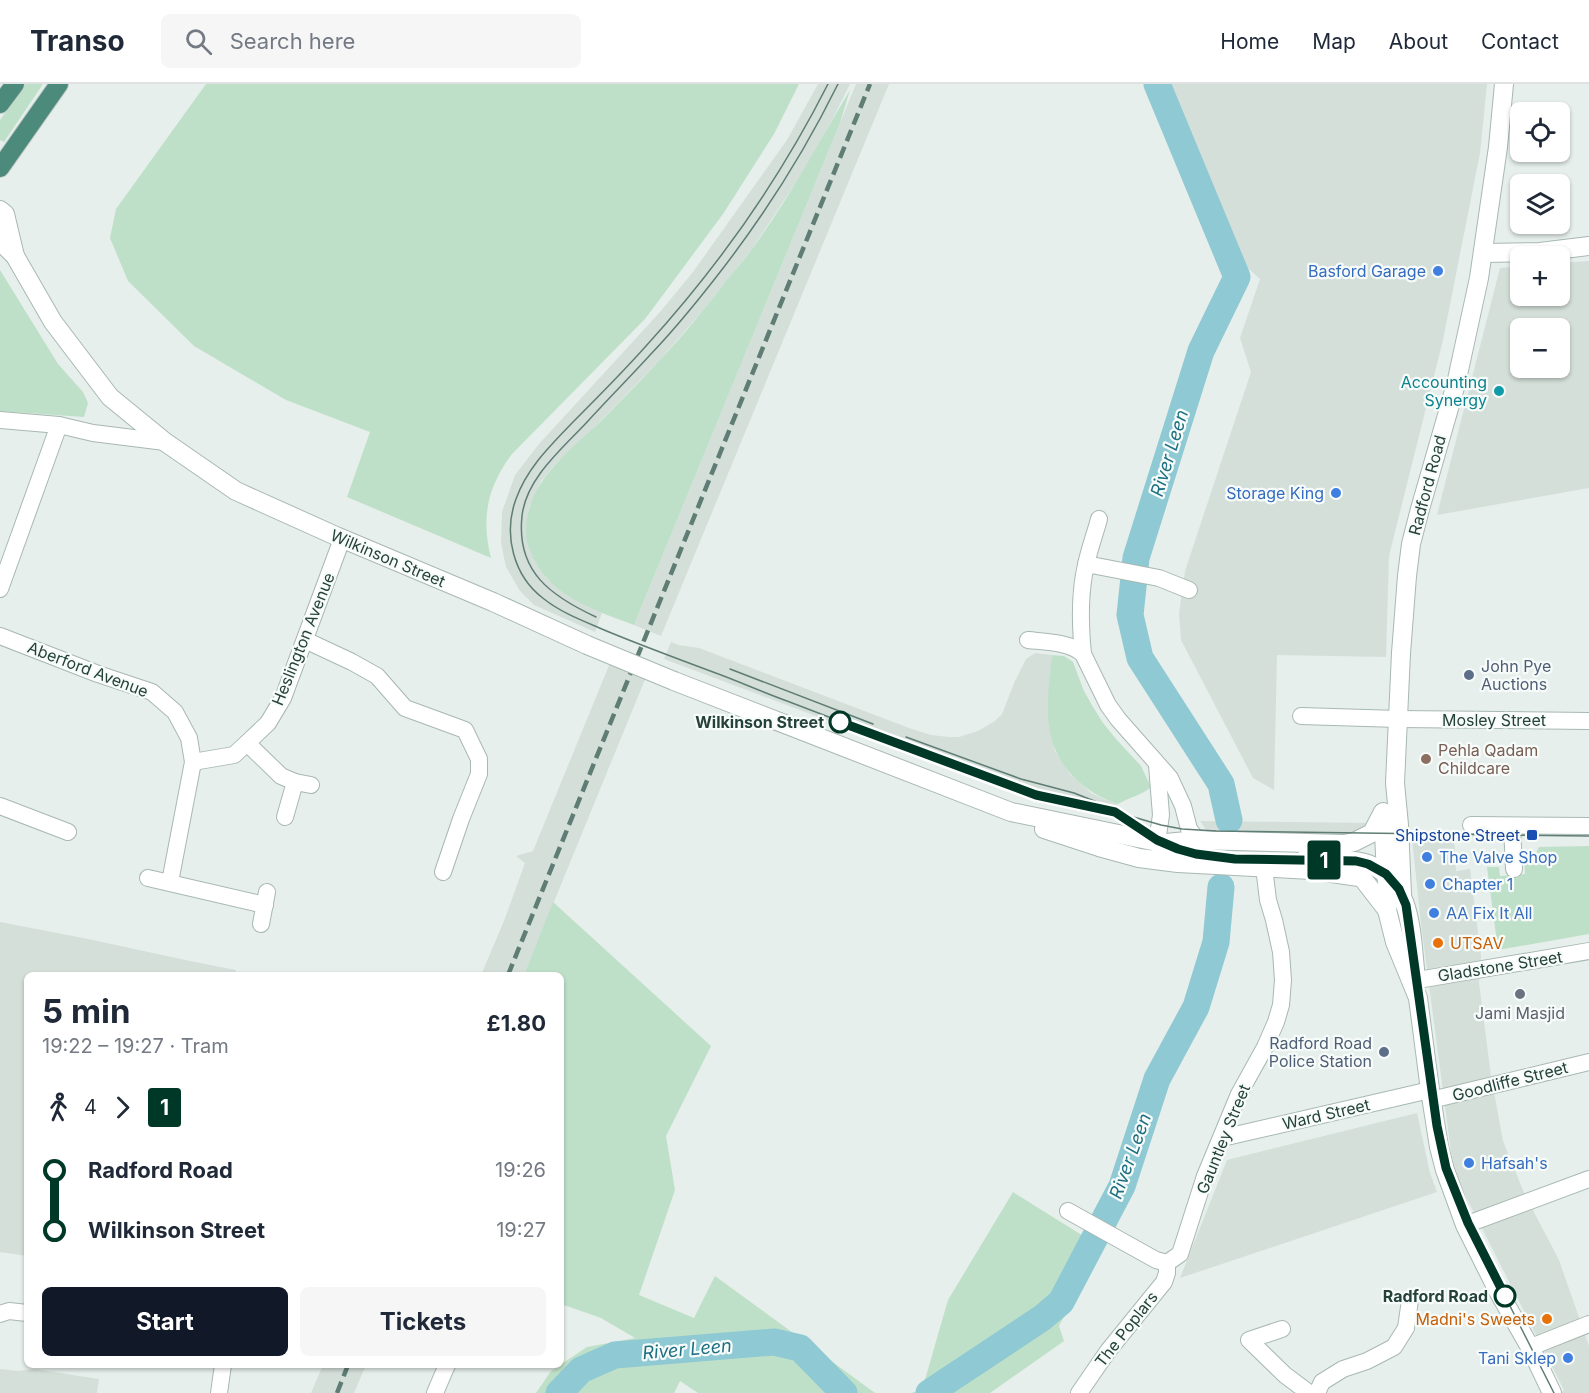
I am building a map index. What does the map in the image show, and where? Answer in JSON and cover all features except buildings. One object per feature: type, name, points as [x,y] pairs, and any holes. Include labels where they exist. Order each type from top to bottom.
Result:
[{"type":"highway","points":[[0,104],[15,84]]},
{"type":"highway","points":[[0,168],[59,84]]},
{"type":"street","name":"Radford Road","points":[[1402,894],[1395,783],[1404,612],[1412,544],[1456,384],[1479,278],[1498,147],[1504,84]]},
{"type":"street","name":"Wilkinson Street","points":[[0,210],[5,214],[15,256]]},
{"type":"street","name":"Wilkinson Street","points":[[0,241],[15,256],[53,322],[111,397],[165,442],[236,491],[674,681],[1011,812],[1039,827],[1099,848],[1139,858],[1311,870],[1363,879]]},
{"type":"street","points":[[1483,253],[1540,252],[1589,246]]},
{"type":"street","points":[[0,420],[59,425],[93,433],[165,442]]},
{"type":"street","points":[[0,589],[59,425]]},
{"type":"street","points":[[1083,654],[1080,626],[1081,593],[1086,564],[1100,519]]},
{"type":"street","name":"Heslington Avenue","points":[[193,762],[234,755],[268,723],[283,698],[342,538]]},
{"type":"street","points":[[1086,564],[1159,578],[1189,590]]},
{"type":"street","name":"Aberford Avenue","points":[[0,636],[152,692],[175,712],[189,738],[193,762],[170,882]]},
{"type":"street","points":[[305,640],[377,676],[405,708],[465,730],[479,759],[479,774],[443,872]]},
{"type":"street","points":[[1028,640],[1071,646],[1083,654],[1108,705],[1170,778],[1183,806],[1189,829],[1197,840]]},
{"type":"street","name":"Mosley Street","points":[[1300,716],[1589,721]]},
{"type":"street","points":[[247,743],[281,776],[303,783],[285,817]]},
{"type":"street","points":[[1157,765],[1161,853],[1197,863]]},
{"type":"street","name":"Radford Road","points":[[1395,783],[1383,812],[1389,897],[1387,910],[1395,942],[1415,986],[1439,1147],[1465,1225],[1497,1291],[1531,1349],[1546,1390]]},
{"type":"street","points":[[25,816],[31,799]]},
{"type":"street","points":[[0,806],[68,832]]},
{"type":"street","name":"Wilkinson Street","points":[[1011,812],[1161,843],[1197,840],[1344,844],[1372,833],[1383,812]]},
{"type":"street","points":[[1471,825],[1589,826]]},
{"type":"street","points":[[1512,826],[1514,869]]},
{"type":"street","points":[[1161,843],[1196,854],[1235,859],[1356,861],[1368,864],[1386,874],[1402,894],[1408,917],[1415,986]]},
{"type":"street","points":[[1363,879],[1379,878],[1386,874],[1395,866],[1400,852]]},
{"type":"street","name":"Gauntley Street","points":[[1167,1263],[1180,1254],[1205,1176],[1239,1094],[1265,1047],[1281,1005],[1283,980],[1281,952],[1268,900],[1264,867]]},
{"type":"street","points":[[148,878],[266,899],[261,924]]},
{"type":"street","points":[[1363,879],[1387,910]]},
{"type":"street","name":"Gladstone Street","points":[[1415,986],[1589,951]]},
{"type":"street","name":"Goodliffe Street","points":[[1430,1095],[1589,1062]]},
{"type":"street","name":"Ward Street","points":[[1222,1138],[1430,1095]]},
{"type":"street","points":[[1465,1225],[1589,1179]]},
{"type":"street","points":[[1068,1211],[1156,1260],[1167,1263]]},
{"type":"street","name":"The Poplars","points":[[1078,1393],[1108,1350],[1164,1282],[1167,1263]]},
{"type":"street","points":[[1317,1393],[1322,1382],[1343,1369],[1367,1361],[1395,1347],[1406,1328],[1410,1300]]},
{"type":"street","points":[[0,1314],[9,1311],[24,1313]]},
{"type":"street","points":[[1531,1349],[1531,1347],[1589,1324]]},
{"type":"street","points":[[1282,1329],[1249,1340],[1284,1375],[1309,1393]]},
{"type":"street","points":[[219,1393],[223,1368]]},
{"type":"street","points":[[435,1393],[446,1368]]},
{"type":"shaded area","points":[[818,84],[850,84],[806,167],[752,249],[660,360],[582,440],[556,463],[541,481],[529,507],[526,534],[546,578],[565,593],[602,613],[595,632],[534,605],[520,591],[506,567],[501,543],[502,512],[515,475],[539,444],[660,312],[693,272],[787,140]]},
{"type":"shaded area","points":[[856,84],[889,84],[661,636],[634,625]]},
{"type":"shaded area","points":[[1170,84],[1487,84],[1480,153],[1443,340],[1389,556],[1386,657],[1277,655],[1274,790],[1253,778],[1181,640],[1179,613],[1185,571],[1251,372],[1240,338],[1260,279],[1243,264]]},
{"type":"shaded area","points":[[1589,261],[1589,488],[1437,515],[1500,268],[1510,267],[1510,306],[1570,306],[1570,262]]},
{"type":"shaded area","points":[[671,642],[699,648],[909,728],[931,735],[949,737],[959,737],[978,731],[995,721],[1002,714],[1026,659],[1035,653],[1052,655],[1048,714],[1055,751],[1070,774],[1091,793],[1118,804],[1111,815],[1039,800],[664,659]]},
{"type":"shaded area","points":[[610,663],[646,677],[525,972],[482,972],[525,863],[516,856],[533,851]]},
{"type":"shaded area","points":[[1200,821],[1374,823],[1362,835],[1209,834]]},
{"type":"shaded area","points":[[1454,837],[1456,871],[1470,869],[1481,956],[1479,983],[1491,1076],[1503,1141],[1525,1195],[1559,1260],[1589,1346],[1589,1393],[1561,1393],[1564,1390],[1459,1183],[1451,1152],[1412,839]]},
{"type":"shaded area","points":[[0,922],[236,970],[236,972],[24,972],[24,1256],[0,1252]]},
{"type":"shaded area","points":[[1417,1113],[1430,1173],[1437,1192],[1180,1278],[1227,1160]]},
{"type":"shaded area","points":[[322,1368],[365,1368],[354,1393],[311,1393]]},
{"type":"shaded area","points":[[0,1369],[18,1371],[34,1369],[99,1379],[97,1393],[0,1393]]},
{"type":"green space","points":[[26,84],[43,84],[4,142],[0,140],[0,120]]},
{"type":"green space","points":[[206,84],[799,84],[774,134],[723,214],[645,319],[512,454],[504,466],[488,503],[487,530],[491,558],[347,497],[370,432],[286,400],[194,346],[128,281],[110,238],[116,209]]},
{"type":"green space","points":[[850,90],[840,123],[634,625],[577,601],[552,583],[542,572],[530,550],[526,533],[533,497],[565,454],[605,417],[694,322],[749,253],[791,191]]},
{"type":"green space","points":[[0,270],[58,364],[83,392],[88,403],[84,417],[0,411]]},
{"type":"green space","points":[[1052,655],[1064,656],[1073,662],[1084,691],[1103,723],[1141,766],[1151,787],[1147,790],[1118,804],[1090,791],[1068,771],[1054,746],[1050,731],[1048,700]]},
{"type":"green space","points":[[1589,846],[1589,934],[1498,950],[1487,867],[1499,867],[1500,876],[1525,874],[1524,855],[1535,855],[1539,847]]},
{"type":"green space","points":[[553,902],[711,1046],[666,1136],[675,1190],[639,1295],[694,1318],[715,1276],[875,1393],[698,1393],[680,1381],[674,1393],[536,1393],[551,1371],[556,1368],[564,1368],[564,1362],[587,1347],[635,1338],[601,1318],[564,1305],[564,972],[525,972]]},
{"type":"green space","points":[[1013,1192],[1101,1247],[1059,1326],[1064,1341],[990,1393],[911,1393],[922,1390],[948,1300]]},
{"type":"waterway","name":"River Leen","points":[[1157,84],[1237,277],[1201,351],[1136,558],[1130,615],[1140,658],[1221,784],[1229,820]]},
{"type":"waterway","name":"River Leen","points":[[929,1393],[1042,1318],[1061,1302],[1122,1186],[1157,1079],[1196,1007],[1216,942],[1221,887]]},
{"type":"waterway","name":"River Leen","points":[[559,1393],[581,1370],[615,1355],[774,1342],[800,1348],[844,1393]]},
{"type":"tram line","points":[[828,84],[768,188],[723,253],[673,316],[548,449],[526,477],[512,512],[511,540],[518,566],[533,590],[559,609],[609,632],[991,779],[1036,795],[1161,825],[1216,831],[1589,836]]},
{"type":"tram line","points":[[596,617],[551,591],[531,567],[522,536],[522,516],[530,489],[547,464],[676,326],[734,253],[798,158],[838,84]]},
{"type":"tram line","points":[[730,669],[873,724]]},
{"type":"tram line","name":"1","points":[[840,722],[1036,795],[1115,812],[1157,840],[1178,849],[1196,854],[1235,859],[1356,861],[1368,864],[1386,874],[1399,889],[1407,910],[1437,1126],[1446,1168],[1468,1223],[1505,1296]]},
{"type":"tram line","points":[[906,737],[1021,779],[1074,793],[1102,804]]},
{"type":"tram line","points":[[1124,819],[1157,840],[1166,843]]},
{"type":"tram line","points":[[1418,998],[1440,1143],[1451,1184],[1468,1223],[1554,1393]]},
{"type":"railway","points":[[509,972],[870,84]]},
{"type":"railway","points":[[337,1393],[347,1368]]},
{"type":"place","name":"Basford Garage","points":[[1438,271]]},
{"type":"place","name":"Accounting Synergy","points":[[1499,391]]},
{"type":"place","name":"Storage King","points":[[1336,493]]},
{"type":"place","name":"John Pye Auctions","points":[[1469,675]]},
{"type":"place","name":"Wilkinson Street","points":[[840,722]]},
{"type":"place","name":"Pehla Qadam Childcare","points":[[1426,759]]},
{"type":"place","name":"Shipstone Street","points":[[1532,835]]},
{"type":"place","name":"The Valve Shop","points":[[1427,857]]},
{"type":"place","name":"Chapter 1","points":[[1430,884]]},
{"type":"place","name":"AA Fix It All","points":[[1434,913]]},
{"type":"place","name":"UTSAV","points":[[1438,943]]},
{"type":"place","name":"Jami Masjid","points":[[1520,994]]},
{"type":"place","name":"Radford Road Police Station","points":[[1384,1052]]},
{"type":"place","name":"Hafsah's","points":[[1469,1163]]},
{"type":"place","name":"Radford Road","points":[[1505,1296]]},
{"type":"place","name":"Madni's Sweets","points":[[1547,1319]]},
{"type":"place","name":"Tani Sklep","points":[[1568,1358]]}]
